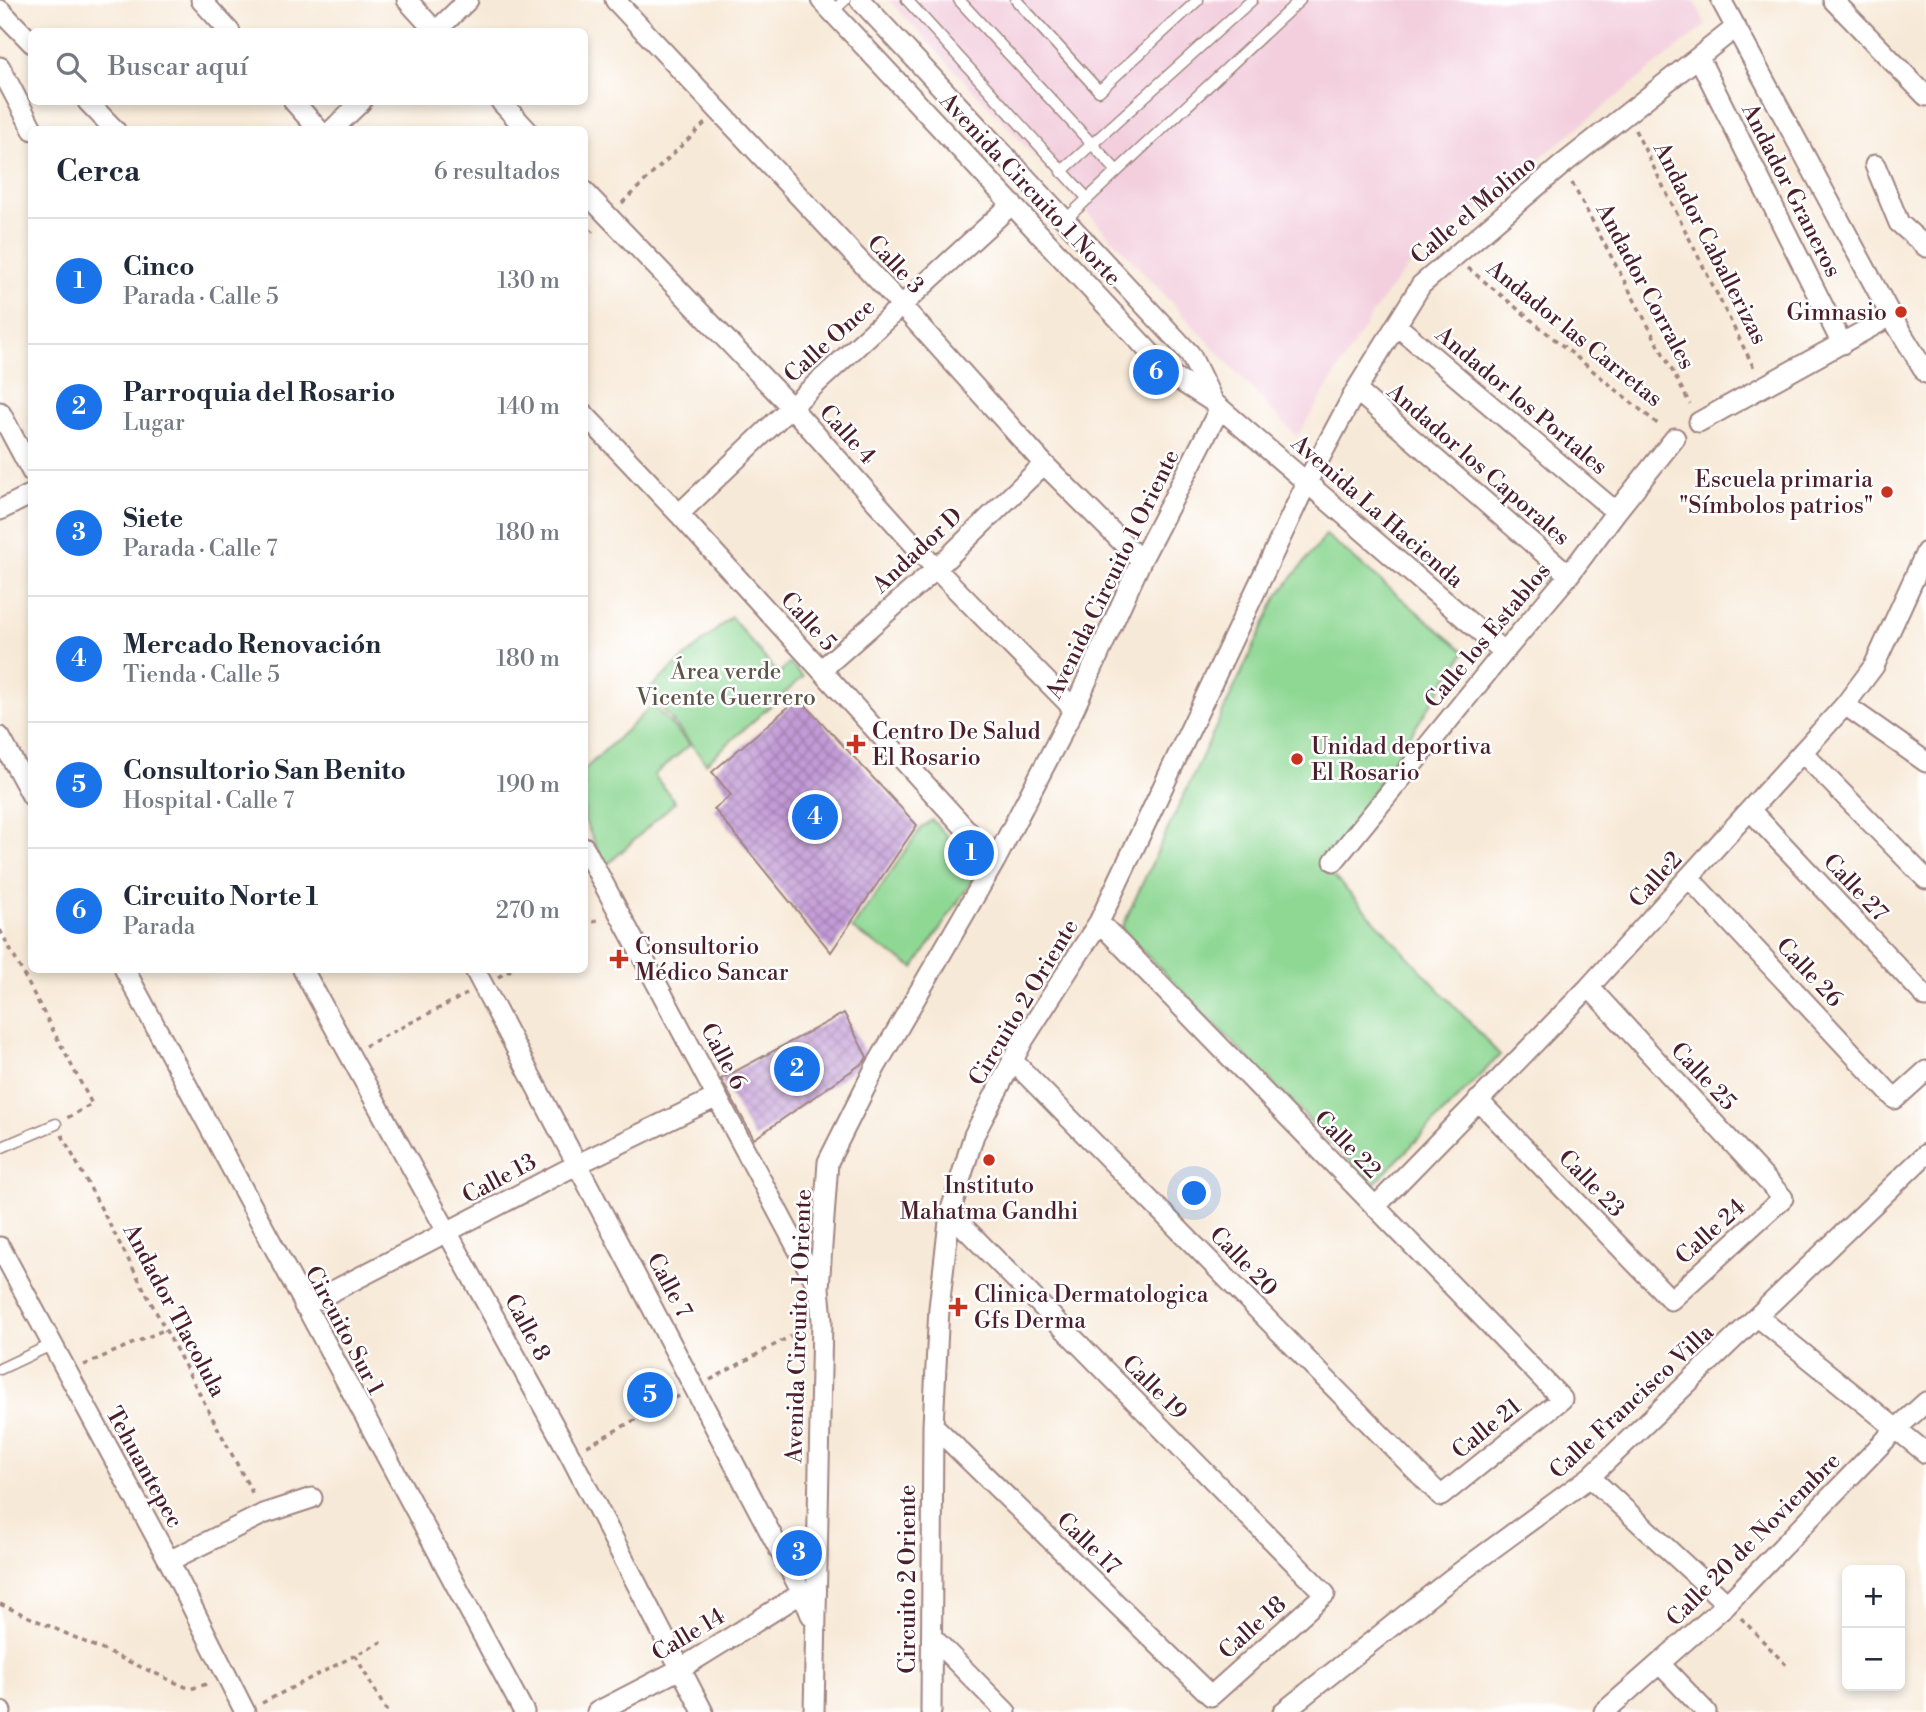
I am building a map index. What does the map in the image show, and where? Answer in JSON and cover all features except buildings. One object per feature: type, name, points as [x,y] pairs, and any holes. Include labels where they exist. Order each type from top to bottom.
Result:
[{"type":"street","points":[[201,0],[226,28]]},
{"type":"street","points":[[407,0],[432,28]]},
{"type":"street","points":[[438,28],[468,0]]},
{"type":"street","name":"Calle 3","points":[[615,0],[902,306],[1044,464],[1141,561]]},
{"type":"street","name":"Avenida Circuito 1 Norte","points":[[860,0],[1190,354],[1217,405]]},
{"type":"street","points":[[1721,0],[1891,316],[1926,373]]},
{"type":"street","points":[[1833,0],[1926,96]]},
{"type":"street","name":"Avenida Circuito 1 Norte","points":[[833,4],[1012,204],[1171,375],[1217,405]]},
{"type":"street","points":[[0,10],[28,39]]},
{"type":"street","name":"Calle el Molino","points":[[1307,482],[1356,390],[1421,285],[1562,165],[1735,28]]},
{"type":"street","name":"Andador Graneros","points":[[1699,58],[1842,344]]},
{"type":"street","points":[[0,66],[31,126]]},
{"type":"street","points":[[91,105],[111,126]]},
{"type":"street","points":[[297,105],[315,126]]},
{"type":"street","points":[[336,126],[358,105]]},
{"type":"street","points":[[504,105],[523,126]]},
{"type":"street","points":[[1875,165],[1899,223],[1926,247]]},
{"type":"street","name":"Calle 4","points":[[588,195],[792,407],[936,569],[1074,709]]},
{"type":"street","name":"Calle Once","points":[[679,513],[1012,204]]},
{"type":"street","points":[[1699,422],[1891,316]]},
{"type":"street","name":"Andador los Portales","points":[[1396,325],[1616,512]]},
{"type":"street","name":"Andador los Caporales","points":[[1356,390],[1569,575]]},
{"type":"street","name":"Avenida La Hacienda","points":[[1217,405],[1503,652]]},
{"type":"street","name":"Avenida Circuito 1 Oriente","points":[[814,1712],[822,1320],[819,1288],[828,1162],[875,1068],[995,861],[1074,709],[1141,561],[1217,405]]},
{"type":"street","points":[[0,412],[28,464]]},
{"type":"street","name":"Calle 5","points":[[588,418],[679,513],[995,861]]},
{"type":"street","name":"Calle los Establos","points":[[1334,861],[1503,652],[1569,575],[1675,438]]},
{"type":"street","name":"Andador D","points":[[821,670],[936,569],[1044,464]]},
{"type":"street","name":"Circuito 2 Oriente","points":[[931,1712],[933,1425],[939,1308],[950,1213],[974,1135],[1012,1060],[1099,922],[1307,482]]},
{"type":"street","points":[[0,510],[28,496]]},
{"type":"street","name":"Calle2","points":[[1375,1207],[1590,987],[1845,705],[1874,666],[1924,563]]},
{"type":"street","points":[[1845,705],[1926,762]]},
{"type":"street","points":[[0,737],[28,789]]},
{"type":"street","points":[[1802,752],[1926,879]]},
{"type":"street","name":"Calle 27","points":[[1750,810],[1926,997]]},
{"type":"street","name":"Calle 6","points":[[588,854],[819,1288]]},
{"type":"street","name":"Calle 26","points":[[1689,878],[1895,1099],[1926,1071]]},
{"type":"street","name":"Calle 22","points":[[1099,922],[1562,1399]]},
{"type":"street","name":"Circuito Sur 1","points":[[127,973],[524,1712]]},
{"type":"street","name":"Calle 8","points":[[305,973],[569,1455],[703,1712]]},
{"type":"street","name":"Calle 7","points":[[479,977],[802,1593],[815,1626]]},
{"type":"street","name":"Calle 25","points":[[1590,987],[1783,1198]]},
{"type":"street","name":"Calle 20","points":[[1012,1060],[1441,1496]]},
{"type":"street","name":"Calle 13","points":[[304,1306],[578,1164],[718,1097]]},
{"type":"street","name":"Calle 23","points":[[1478,1100],[1671,1300]]},
{"type":"street","name":"Calle Francisco Villa","points":[[1283,1712],[1451,1579],[1590,1477],[1926,1154]]},
{"type":"street","name":"Calle 24","points":[[1671,1300],[1783,1198]]},
{"type":"street","name":"Calle 19","points":[[950,1213],[1325,1594]]},
{"type":"street","name":"Tehuantepec","points":[[0,1247],[169,1561],[245,1712]]},
{"type":"street","points":[[1758,1317],[1926,1454]]},
{"type":"street","name":"Calle 21","points":[[1441,1496],[1562,1399]]},
{"type":"street","name":"Calle 20 de Noviembre","points":[[1604,1712],[1661,1665],[1727,1604],[1895,1430],[1926,1402]]},
{"type":"street","name":"Calle 17","points":[[933,1425],[1211,1696]]},
{"type":"street","points":[[1590,1477],[1727,1604]]},
{"type":"street","points":[[169,1561],[263,1514],[312,1498]]},
{"type":"street","name":"Calle 14","points":[[597,1712],[680,1669],[802,1593]]},
{"type":"street","name":"Calle 18","points":[[1211,1696],[1325,1594]]},
{"type":"street","points":[[932,1637],[1006,1712]]},
{"type":"street","points":[[1661,1665],[1706,1712]]},
{"type":"lane","points":[[907,0],[1088,199]]},
{"type":"lane","points":[[959,0],[1116,170]]},
{"type":"lane","points":[[1016,0],[1099,91],[1198,0]]},
{"type":"lane","points":[[1061,172],[1252,0]]},
{"type":"lane","points":[[1065,220],[1300,0]]},
{"type":"lane","points":[[0,1149],[56,1124]]},
{"type":"lane","points":[[0,1369],[51,1345]]},
{"type":"path","points":[[588,234],[719,109]]},
{"type":"path","name":"Andador Caballerizas","points":[[1628,115],[1763,387]]},
{"type":"path","name":"Andador Corrales","points":[[1562,165],[1699,422]]},
{"type":"path","name":"Andador las Carretas","points":[[1453,256],[1675,438]]},
{"type":"path","points":[[0,930],[92,1104],[56,1124]]},
{"type":"path","points":[[350,1053],[479,977],[497,973]]},
{"type":"path","name":"Andador Tlacolula","points":[[56,1124],[263,1514]]},
{"type":"path","points":[[66,1373],[166,1329]]},
{"type":"path","points":[[0,1604],[190,1689],[228,1677]]},
{"type":"path","points":[[1727,1604],[1786,1665]]},
{"type":"path","points":[[245,1712],[384,1640]]},
{"type":"path","points":[[355,1655],[387,1712]]},
{"type":"shaded area","points":[[889,0],[1694,0],[1706,25],[1417,257],[1373,313],[1297,437]]},
{"type":"green space","name":"Unidad deportiva El Rosario","points":[[1326,535],[1465,652],[1324,866],[1500,1055],[1373,1185],[1121,929],[1277,597]]},
{"type":"green space","name":"Área verde Vicente Guerrero","points":[[731,617],[778,674],[790,663],[803,677],[706,763],[648,690]]},
{"type":"green space","points":[[653,705],[690,745],[654,775],[675,802],[605,867],[588,828],[588,766]]},
{"type":"green space","points":[[932,820],[979,870],[914,968],[852,929],[921,828]]},
{"type":"place","name":"Gimnasio","points":[[1901,312]]},
{"type":"place","name":"Circuito Norte 1","points":[[1156,372]]},
{"type":"place","name":"Escuela primaria \"Símbolos patrios\"","points":[[1887,492]]},
{"type":"place","name":"Centro De Salud El Rosario","points":[[856,744]]},
{"type":"place","name":"Unidad deportiva El Rosario","points":[[1297,759]]},
{"type":"place","name":"Mercado Renovación","points":[[815,817]]},
{"type":"place","name":"Cinco","points":[[971,853]]},
{"type":"place","name":"Consultorio Médico Sancar","points":[[619,959]]},
{"type":"place","name":"Parroquia del Rosario","points":[[797,1069]]},
{"type":"place","name":"Instituto Mahatma Gandhi","points":[[989,1160]]},
{"type":"place","name":"Clinica Dermatologica Gfs Derma","points":[[958,1307]]},
{"type":"place","name":"Consultorio San Benito","points":[[650,1395]]},
{"type":"place","name":"Siete","points":[[799,1553]]}]
